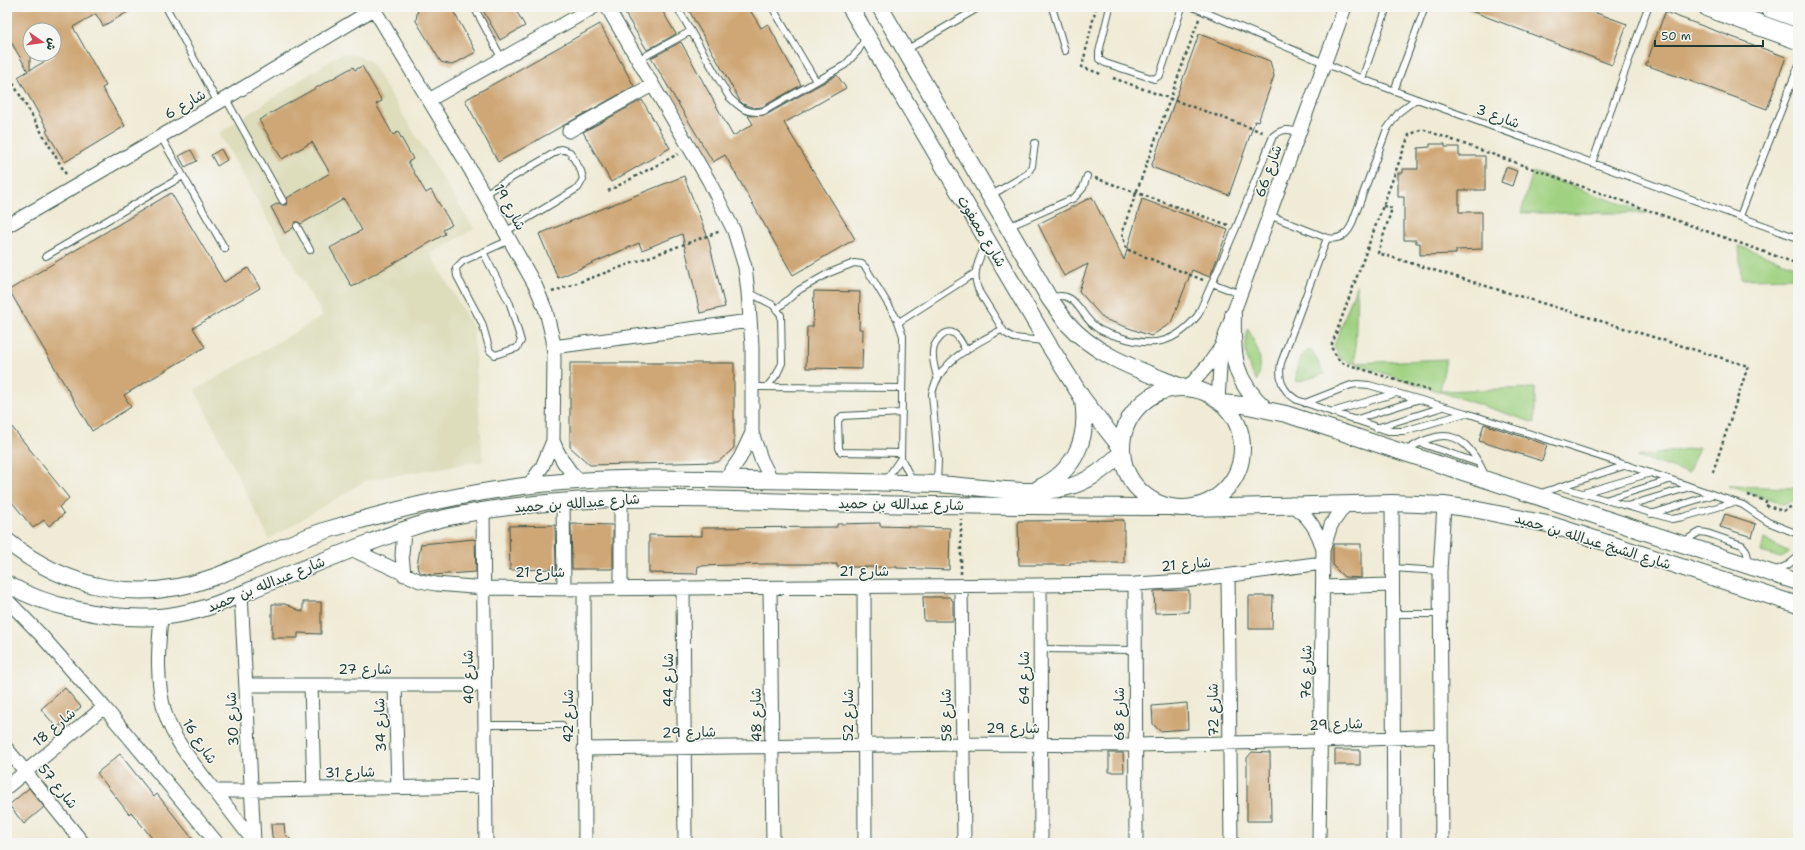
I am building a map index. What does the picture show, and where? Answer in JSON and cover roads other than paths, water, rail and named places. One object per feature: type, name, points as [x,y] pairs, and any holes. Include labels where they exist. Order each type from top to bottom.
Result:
[{"type":"main road","points":[[1709,7],[1798,40]]},
{"type":"main road","points":[[1770,7],[1798,17]]},
{"type":"street","points":[[429,100],[594,7]]},
{"type":"street","points":[[607,7],[709,181],[732,227],[745,267],[748,292],[752,387],[752,433],[761,459],[772,481]]},
{"type":"street","name":"شارع مصفوت","points":[[850,7],[1048,342],[1083,399],[1122,450]]},
{"type":"street","name":"شارع مصفوت","points":[[880,7],[1049,298],[1068,324],[1095,347],[1126,365],[1186,389]]},
{"type":"street","name":"شارع 66","points":[[1186,389],[1210,364],[1221,347],[1345,7]]},
{"type":"street","name":"شارع 6","points":[[7,226],[222,101],[375,8]]},
{"type":"street","name":"شارع 19","points":[[375,8],[484,194],[540,296],[550,324],[554,348],[553,441],[542,467],[530,485]]},
{"type":"street","points":[[569,131],[652,85]]},
{"type":"street","points":[[1232,315],[1232,344],[1238,374],[1249,393],[1265,409]]},
{"type":"street","points":[[554,348],[750,321]]},
{"type":"street","name":"شارع 66","points":[[1220,402],[1221,347]]},
{"type":"street","points":[[1186,389],[1198,391],[1220,402],[1232,416],[1239,432],[1242,448],[1239,465],[1232,481],[1221,493],[1207,503],[1191,508],[1171,507],[1152,501],[1137,488],[1126,471],[1122,450],[1124,433],[1128,423],[1140,406],[1153,396],[1168,390],[1186,389]]},
{"type":"street","points":[[1034,491],[1053,481],[1062,474],[1072,462],[1080,447],[1084,432],[1085,415],[1083,399]]},
{"type":"street","name":"شارع الشيخ عبدالله بن حميد","points":[[1220,402],[1286,414],[1798,582]]},
{"type":"street","points":[[725,480],[740,458],[752,433]]},
{"type":"street","name":"شارع 19","points":[[553,441],[559,456],[567,469],[578,480]]},
{"type":"street","name":"شارع عبدالله بن حميد","points":[[7,541],[24,555],[49,570],[75,580],[102,588],[131,591],[159,590],[187,585],[214,577],[322,532],[397,509],[443,499],[530,485],[578,480],[725,480],[937,484],[1034,491],[1067,487],[1082,482],[1097,474],[1122,450]]},
{"type":"street","points":[[621,498],[621,588]]},
{"type":"street","name":"شارع عبدالله بن حميد","points":[[7,584],[29,595],[80,611],[120,617],[161,617],[177,615],[210,607],[332,557],[404,530],[446,518],[483,511],[563,502],[621,498],[1171,507]]},
{"type":"street","points":[[563,502],[564,588]]},
{"type":"street","points":[[1392,503],[1391,568],[1394,843]]},
{"type":"street","name":"شارع الشيخ عبدالله بن حميد","points":[[1191,508],[1292,504],[1392,503],[1444,505],[1502,514],[1546,524],[1798,605]]},
{"type":"street","name":"شارع 76","points":[[1292,504],[1309,519],[1320,539],[1323,557],[1319,843]]},
{"type":"street","name":"شارع 76","points":[[1323,557],[1331,525],[1346,504]]},
{"type":"street","points":[[1442,843],[1440,571],[1444,505]]},
{"type":"street","name":"شارع 40","points":[[483,511],[486,843]]},
{"type":"street","points":[[404,530],[402,555],[404,575]]},
{"type":"street","points":[[322,532],[329,533],[334,538],[336,551],[332,557]]},
{"type":"street","points":[[1672,565],[1670,555],[1672,550],[1680,543]]},
{"type":"street","name":"شارع 21","points":[[353,550],[404,575],[428,583],[484,588],[584,589],[1135,584],[1228,576],[1323,557]]},
{"type":"street","name":"شارع 72","points":[[1228,576],[1231,843]]},
{"type":"street","name":"شارع 68","points":[[1135,584],[1136,843]]},
{"type":"street","points":[[1323,587],[1392,585]]},
{"type":"street","name":"شارع 58","points":[[961,586],[964,843]]},
{"type":"street","name":"شارع 64","points":[[1040,586],[1041,843]]},
{"type":"street","name":"شارع 52","points":[[864,587],[865,843]]},
{"type":"street","name":"شارع 44","points":[[683,588],[685,843]]},
{"type":"street","name":"شارع 48","points":[[770,588],[773,843]]},
{"type":"street","name":"شارع 42","points":[[584,589],[584,843]]},
{"type":"street","name":"شارع 30","points":[[241,594],[254,842]]},
{"type":"street","points":[[7,600],[40,634],[104,707],[218,843]]},
{"type":"street","name":"شارع 16","points":[[161,617],[157,659],[158,677],[166,714],[173,733],[184,752],[254,842]]},
{"type":"street","points":[[312,685],[314,789]]},
{"type":"street","name":"شارع 34","points":[[394,685],[398,787]]},
{"type":"street","name":"شارع 27","points":[[246,686],[484,685]]},
{"type":"street","name":"شارع 18","points":[[7,787],[104,707]]},
{"type":"street","name":"شارع 29","points":[[584,749],[963,744],[1135,745],[1321,741],[1441,736]]},
{"type":"street","name":"شارع 57","points":[[7,749],[83,843]]},
{"type":"street","name":"شارع 31","points":[[215,791],[485,786]]},
{"type":"lane","points":[[166,7],[283,201]]},
{"type":"lane","points":[[474,7],[502,59]]},
{"type":"lane","points":[[677,7],[729,97],[741,109],[746,111],[764,111],[845,65],[858,51],[867,36]]},
{"type":"lane","points":[[772,7],[816,81]]},
{"type":"lane","points":[[906,50],[980,7]]},
{"type":"lane","points":[[1052,7],[1064,51]]},
{"type":"lane","points":[[1110,7],[1099,52],[1099,59],[1104,63],[1154,79],[1160,75],[1182,7]]},
{"type":"lane","name":"شارع 3","points":[[1193,7],[1362,79],[1798,238]]},
{"type":"lane","points":[[1362,79],[1387,7]]},
{"type":"lane","points":[[1394,91],[1425,7]]},
{"type":"lane","points":[[1592,163],[1648,7]]},
{"type":"lane","points":[[638,60],[691,31]]},
{"type":"lane","points":[[1740,216],[1798,66]]},
{"type":"lane","points":[[1269,215],[1327,238],[1339,238],[1348,231],[1387,129],[1400,112],[1416,99]]},
{"type":"lane","points":[[1049,298],[1062,296],[1074,301],[1091,324],[1105,332],[1142,343],[1155,343],[1168,340],[1180,334],[1198,315],[1236,228],[1273,136],[1285,129],[1299,133]]},
{"type":"lane","points":[[160,137],[224,249]]},
{"type":"lane","points":[[990,196],[1027,174],[1032,166],[1035,143]]},
{"type":"lane","points":[[483,252],[510,304],[521,341],[517,348],[495,355],[490,351],[482,322],[456,272],[460,263],[483,252],[578,188],[583,179],[581,171],[570,152],[561,149],[484,194]]},
{"type":"lane","points":[[46,256],[183,176]]},
{"type":"lane","points":[[1008,227],[1074,198],[1083,188],[1087,176]]},
{"type":"lane","points":[[297,226],[310,250]]},
{"type":"lane","points":[[1327,238],[1281,363],[1281,380],[1287,392],[1297,400],[1388,431],[1404,431],[1466,413]]},
{"type":"lane","points":[[987,240],[975,273],[976,287],[1001,330],[1014,338],[1048,342]]},
{"type":"lane","points":[[777,310],[799,290],[814,281],[854,262],[866,268],[899,322],[904,343],[901,456],[915,484]]},
{"type":"lane","points":[[899,322],[975,273]]},
{"type":"lane","points":[[1212,283],[1240,294]]},
{"type":"lane","points":[[748,292],[768,302],[781,316],[782,363],[778,374],[767,388]]},
{"type":"lane","points":[[937,484],[938,460],[932,394],[937,377],[949,363],[1001,330]]},
{"type":"lane","points":[[937,377],[933,351],[936,342],[944,334],[951,332],[955,334],[966,351]]},
{"type":"lane","points":[[1306,403],[1357,384],[1369,385],[1466,413],[1735,502],[1750,509],[1768,522],[1798,534]]},
{"type":"lane","points":[[752,387],[902,388]]},
{"type":"lane","points":[[1332,412],[1396,393]]},
{"type":"lane","points":[[1354,420],[1417,400]]},
{"type":"lane","points":[[1376,428],[1443,407]]},
{"type":"lane","points":[[901,456],[841,452],[839,448],[838,421],[842,416],[902,413]]},
{"type":"lane","points":[[1402,453],[1435,437],[1450,437],[1464,443],[1470,448],[1479,462],[1487,480]]},
{"type":"lane","points":[[1420,443],[1479,462]]},
{"type":"lane","points":[[883,483],[890,475],[901,456]]},
{"type":"lane","points":[[1535,495],[1626,465]]},
{"type":"lane","points":[[1583,493],[1651,473]]},
{"type":"lane","points":[[1605,500],[1669,480]]},
{"type":"lane","points":[[1561,487],[1666,518],[1677,518],[1735,502]]},
{"type":"lane","points":[[1627,506],[1690,487]]},
{"type":"lane","points":[[1651,514],[1712,495]]},
{"type":"lane","points":[[1766,571],[1788,565],[1798,556]]},
{"type":"lane","points":[[1391,568],[1440,571]]},
{"type":"lane","points":[[1392,614],[1440,614]]},
{"type":"lane","points":[[1040,648],[1135,650]]},
{"type":"lane","points":[[485,725],[562,725]]}]
